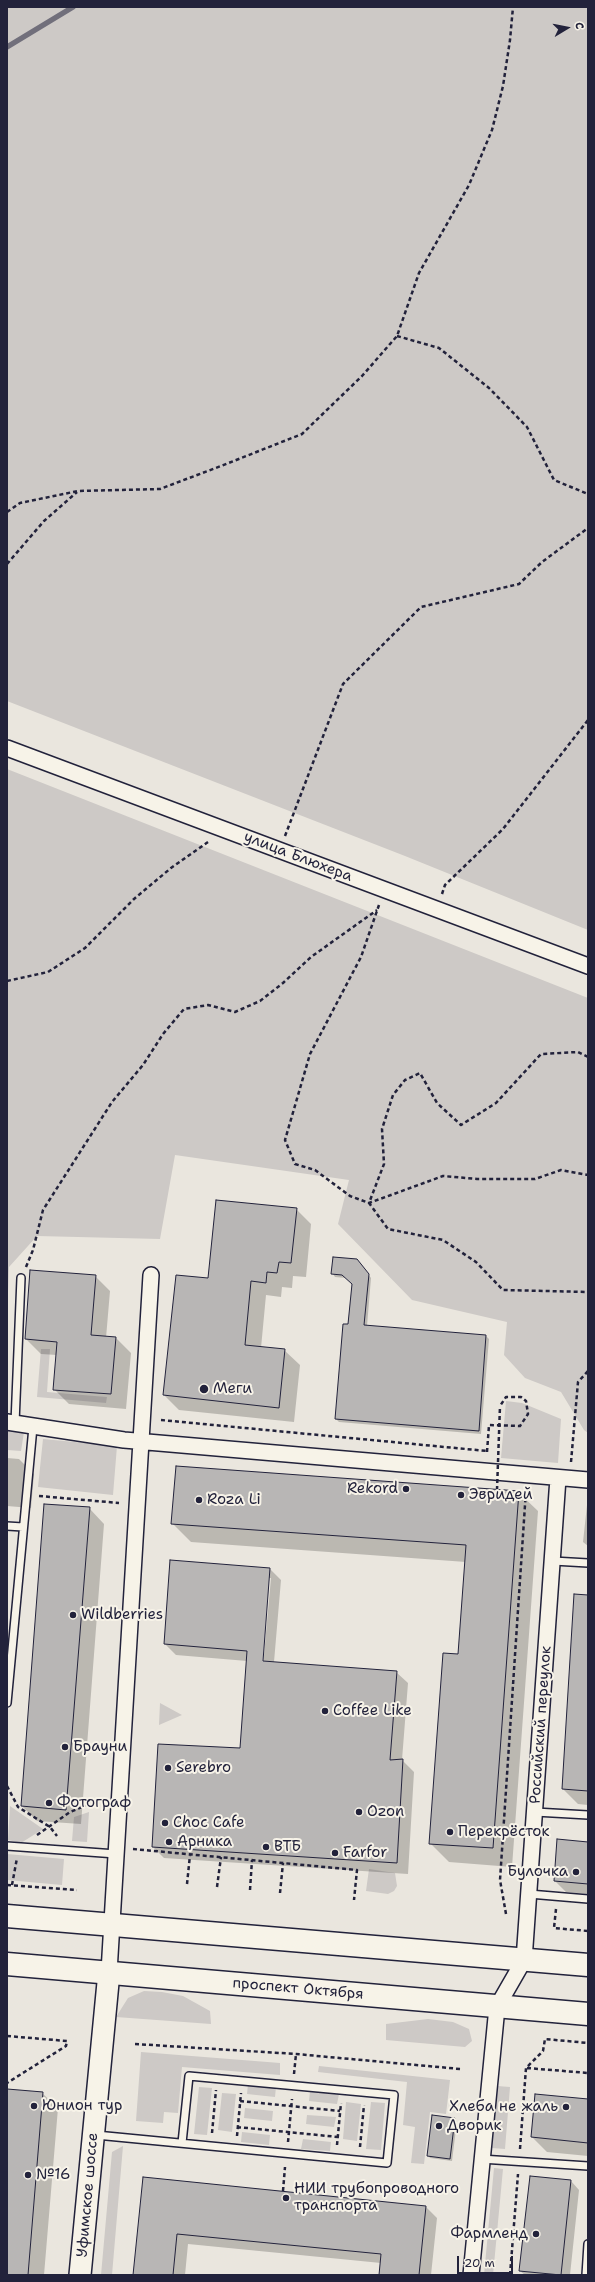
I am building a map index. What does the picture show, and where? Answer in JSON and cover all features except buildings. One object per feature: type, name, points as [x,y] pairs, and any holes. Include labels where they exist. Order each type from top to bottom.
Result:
[{"type":"main road","points":[[7,1916],[588,1965]]},
{"type":"main road","name":"проспект Октября","points":[[7,1964],[588,2014]]},
{"type":"main road","name":"Уфимское шоссе","points":[[80,2275],[109,1972]]},
{"type":"street","name":"улица Блюхера","points":[[7,748],[588,966]]},
{"type":"street","points":[[109,1972],[112,1925],[122,1851],[141,1441],[151,1275]]},
{"type":"street","points":[[11,1423],[141,1441],[486,1473],[588,1480]]},
{"type":"street","name":"Российский переулок","points":[[471,2275],[481,2159],[497,2007],[524,1960],[553,1560],[564,1478]]},
{"type":"lane","points":[[11,1423],[21,1278]]},
{"type":"lane","points":[[7,1704],[11,1619],[23,1527],[33,1427]]},
{"type":"lane","points":[[7,1526],[23,1527]]},
{"type":"lane","points":[[553,1560],[588,1563]]},
{"type":"lane","points":[[535,1812],[588,1815]]},
{"type":"lane","points":[[7,1846],[68,1850],[122,1851]]},
{"type":"lane","points":[[529,1894],[588,1899]]},
{"type":"lane","points":[[93,2135],[387,2163],[394,2095],[189,2076],[182,2143]]},
{"type":"lane","points":[[481,2159],[588,2166]]},
{"type":"lane","points":[[586,2275],[588,2244]]},
{"type":"path","points":[[7,512],[20,503],[78,491],[160,489],[302,434],[362,376],[397,336],[419,273],[469,185],[492,130],[503,86],[510,40],[512,7]]},
{"type":"path","points":[[397,336],[438,348],[489,388],[527,427],[554,480],[588,494]]},
{"type":"path","points":[[7,564],[44,521],[78,491]]},
{"type":"path","points":[[292,815],[343,684],[421,607],[519,584],[542,562],[588,528]]},
{"type":"path","points":[[446,885],[503,829],[588,720]]},
{"type":"path","points":[[7,981],[48,972],[85,948],[134,900],[171,868],[209,842]]},
{"type":"path","points":[[381,901],[361,957],[310,1054],[285,1140],[296,1164],[315,1170],[350,1196],[369,1203],[388,1229],[443,1240],[476,1262],[503,1290],[588,1292]]},
{"type":"path","points":[[21,1278],[33,1250],[43,1210],[112,1102],[143,1065],[163,1034],[184,1008],[208,1005],[236,1012],[260,1001],[283,983],[311,957],[378,910]]},
{"type":"path","points":[[369,1203],[384,1164],[382,1129],[393,1095],[405,1080],[420,1073],[437,1103],[461,1125],[496,1103],[541,1054],[578,1052],[588,1057]]},
{"type":"path","points":[[369,1203],[443,1176],[477,1179],[535,1178],[561,1170],[588,1175]]},
{"type":"path","points":[[564,1478],[578,1382],[588,1371]]},
{"type":"path","points":[[486,1473],[489,1424],[520,1426],[528,1414],[526,1401],[521,1397],[506,1397],[500,1406],[497,1490]]},
{"type":"path","points":[[161,1420],[487,1452]]},
{"type":"path","points":[[506,1914],[500,1880],[526,1492],[524,1486]]},
{"type":"path","points":[[26,1495],[119,1503]]},
{"type":"path","points":[[7,1786],[18,1807],[50,1827],[68,1850]]},
{"type":"path","points":[[122,1851],[190,1854],[357,1870],[354,1900]]},
{"type":"path","points":[[187,1884],[190,1854]]},
{"type":"path","points":[[217,1887],[221,1857]]},
{"type":"path","points":[[250,1890],[252,1860]]},
{"type":"path","points":[[280,1893],[282,1863]]},
{"type":"path","points":[[7,1885],[77,1890]]},
{"type":"path","points":[[557,1897],[554,1928],[588,1931]]},
{"type":"path","points":[[7,2036],[67,2041],[66,2046],[7,2083]]},
{"type":"path","points":[[588,2043],[545,2039],[543,2051],[526,2068],[588,2073]]},
{"type":"path","points":[[135,2044],[296,2054],[460,2069]]},
{"type":"path","points":[[283,2191],[296,2054]]},
{"type":"path","points":[[210,2146],[217,2078]]},
{"type":"path","points":[[236,2149],[242,2080]]},
{"type":"path","points":[[336,2158],[342,2090]]},
{"type":"path","points":[[359,2160],[365,2092]]},
{"type":"path","points":[[240,2101],[340,2111]]},
{"type":"path","points":[[238,2127],[338,2137]]},
{"type":"shaded area","points":[[7,7],[588,7],[588,930],[405,856],[7,701]]},
{"type":"shaded area","points":[[7,769],[588,998],[588,1433],[584,1430],[561,1392],[525,1378],[504,1355],[507,1322],[412,1300],[338,1224],[349,1180],[175,1155],[160,1239],[37,1236],[9,1267],[7,1317]]},
{"type":"shaded area","points":[[41,1349],[50,1349],[47,1392],[107,1397],[106,1403],[37,1397]]},
{"type":"shaded area","points":[[506,1401],[522,1403],[561,1419],[558,1463],[501,1458]]},
{"type":"shaded area","points":[[7,1430],[24,1432],[21,1451],[7,1450]]},
{"type":"shaded area","points":[[43,1439],[117,1446],[113,1495],[38,1487]]},
{"type":"shaded area","points":[[160,1703],[182,1715],[159,1725]]},
{"type":"shaded area","points":[[10,1806],[43,1829],[21,1843],[8,1840]]},
{"type":"shaded area","points":[[89,1812],[87,1842],[72,1841],[74,1817]]},
{"type":"shaded area","points":[[7,1854],[64,1859],[62,1885],[7,1880]]},
{"type":"shaded area","points":[[369,1869],[395,1873],[397,1886],[394,1891],[388,1894],[366,1891]]},
{"type":"shaded area","points":[[144,1991],[162,1992],[183,1996],[210,2011],[211,2024],[116,2017],[128,1998]]},
{"type":"shaded area","points":[[428,2019],[453,2022],[469,2029],[472,2041],[465,2047],[386,2040],[386,2024]]},
{"type":"shaded area","points":[[141,2052],[280,2063],[280,2075],[182,2067],[178,2113],[164,2112],[163,2123],[136,2121]]},
{"type":"shaded area","points":[[319,2066],[450,2080],[446,2114],[430,2112],[424,2164],[411,2163],[415,2127],[403,2125],[407,2082],[318,2072]]},
{"type":"shaded area","points":[[248,2084],[276,2087],[275,2097],[247,2094]]},
{"type":"shaded area","points":[[497,2086],[510,2087],[505,2149],[492,2148]]},
{"type":"shaded area","points":[[199,2087],[212,2088],[207,2135],[194,2134]]},
{"type":"shaded area","points":[[310,2091],[339,2094],[337,2104],[309,2101]]},
{"type":"shaded area","points":[[222,2093],[236,2094],[232,2132],[218,2130]]},
{"type":"shaded area","points":[[346,2102],[361,2104],[357,2141],[343,2139]]},
{"type":"shaded area","points":[[371,2102],[385,2103],[381,2150],[366,2149]]},
{"type":"shaded area","points":[[245,2108],[273,2111],[272,2121],[244,2118]]},
{"type":"shaded area","points":[[307,2115],[336,2117],[334,2127],[306,2124]]},
{"type":"shaded area","points":[[242,2132],[270,2135],[269,2145],[241,2142]]},
{"type":"shaded area","points":[[303,2139],[331,2142],[330,2151],[301,2149]]},
{"type":"shaded area","points":[[123,2146],[112,2275],[101,2275],[112,2152]]},
{"type":"shaded area","points":[[494,2168],[503,2169],[493,2275],[484,2275]]},
{"type":"waterway","points":[[7,47],[73,7]]},
{"type":"place","name":"Меги","points":[[204,1389]]},
{"type":"place","name":"Rekord","points":[[406,1489]]},
{"type":"place","name":"Эвридей","points":[[461,1495]]},
{"type":"place","name":"Roza Li","points":[[199,1500]]},
{"type":"place","name":"Wildberries","points":[[73,1615]]},
{"type":"place","name":"Coffee Like","points":[[325,1711]]},
{"type":"place","name":"Брауни","points":[[65,1747]]},
{"type":"place","name":"Serebro","points":[[168,1768]]},
{"type":"place","name":"Фотограф","points":[[49,1803]]},
{"type":"place","name":"Ozon","points":[[359,1812]]},
{"type":"place","name":"Choc Cafe","points":[[165,1823]]},
{"type":"place","name":"Перекрёсток","points":[[450,1832]]},
{"type":"place","name":"Арника","points":[[169,1842]]},
{"type":"place","name":"ВТБ","points":[[266,1847]]},
{"type":"place","name":"Farfor","points":[[335,1853]]},
{"type":"place","name":"Булочка","points":[[576,1872]]},
{"type":"place","name":"Юнион тур","points":[[34,2106]]},
{"type":"place","name":"Хлеба не жаль","points":[[566,2107]]},
{"type":"place","name":"Дворик","points":[[439,2126]]},
{"type":"place","name":"№16","points":[[28,2175]]},
{"type":"place","name":"НИИ трубопроводного транспорта","points":[[286,2198]]},
{"type":"place","name":"Фармленд","points":[[536,2234]]}]
